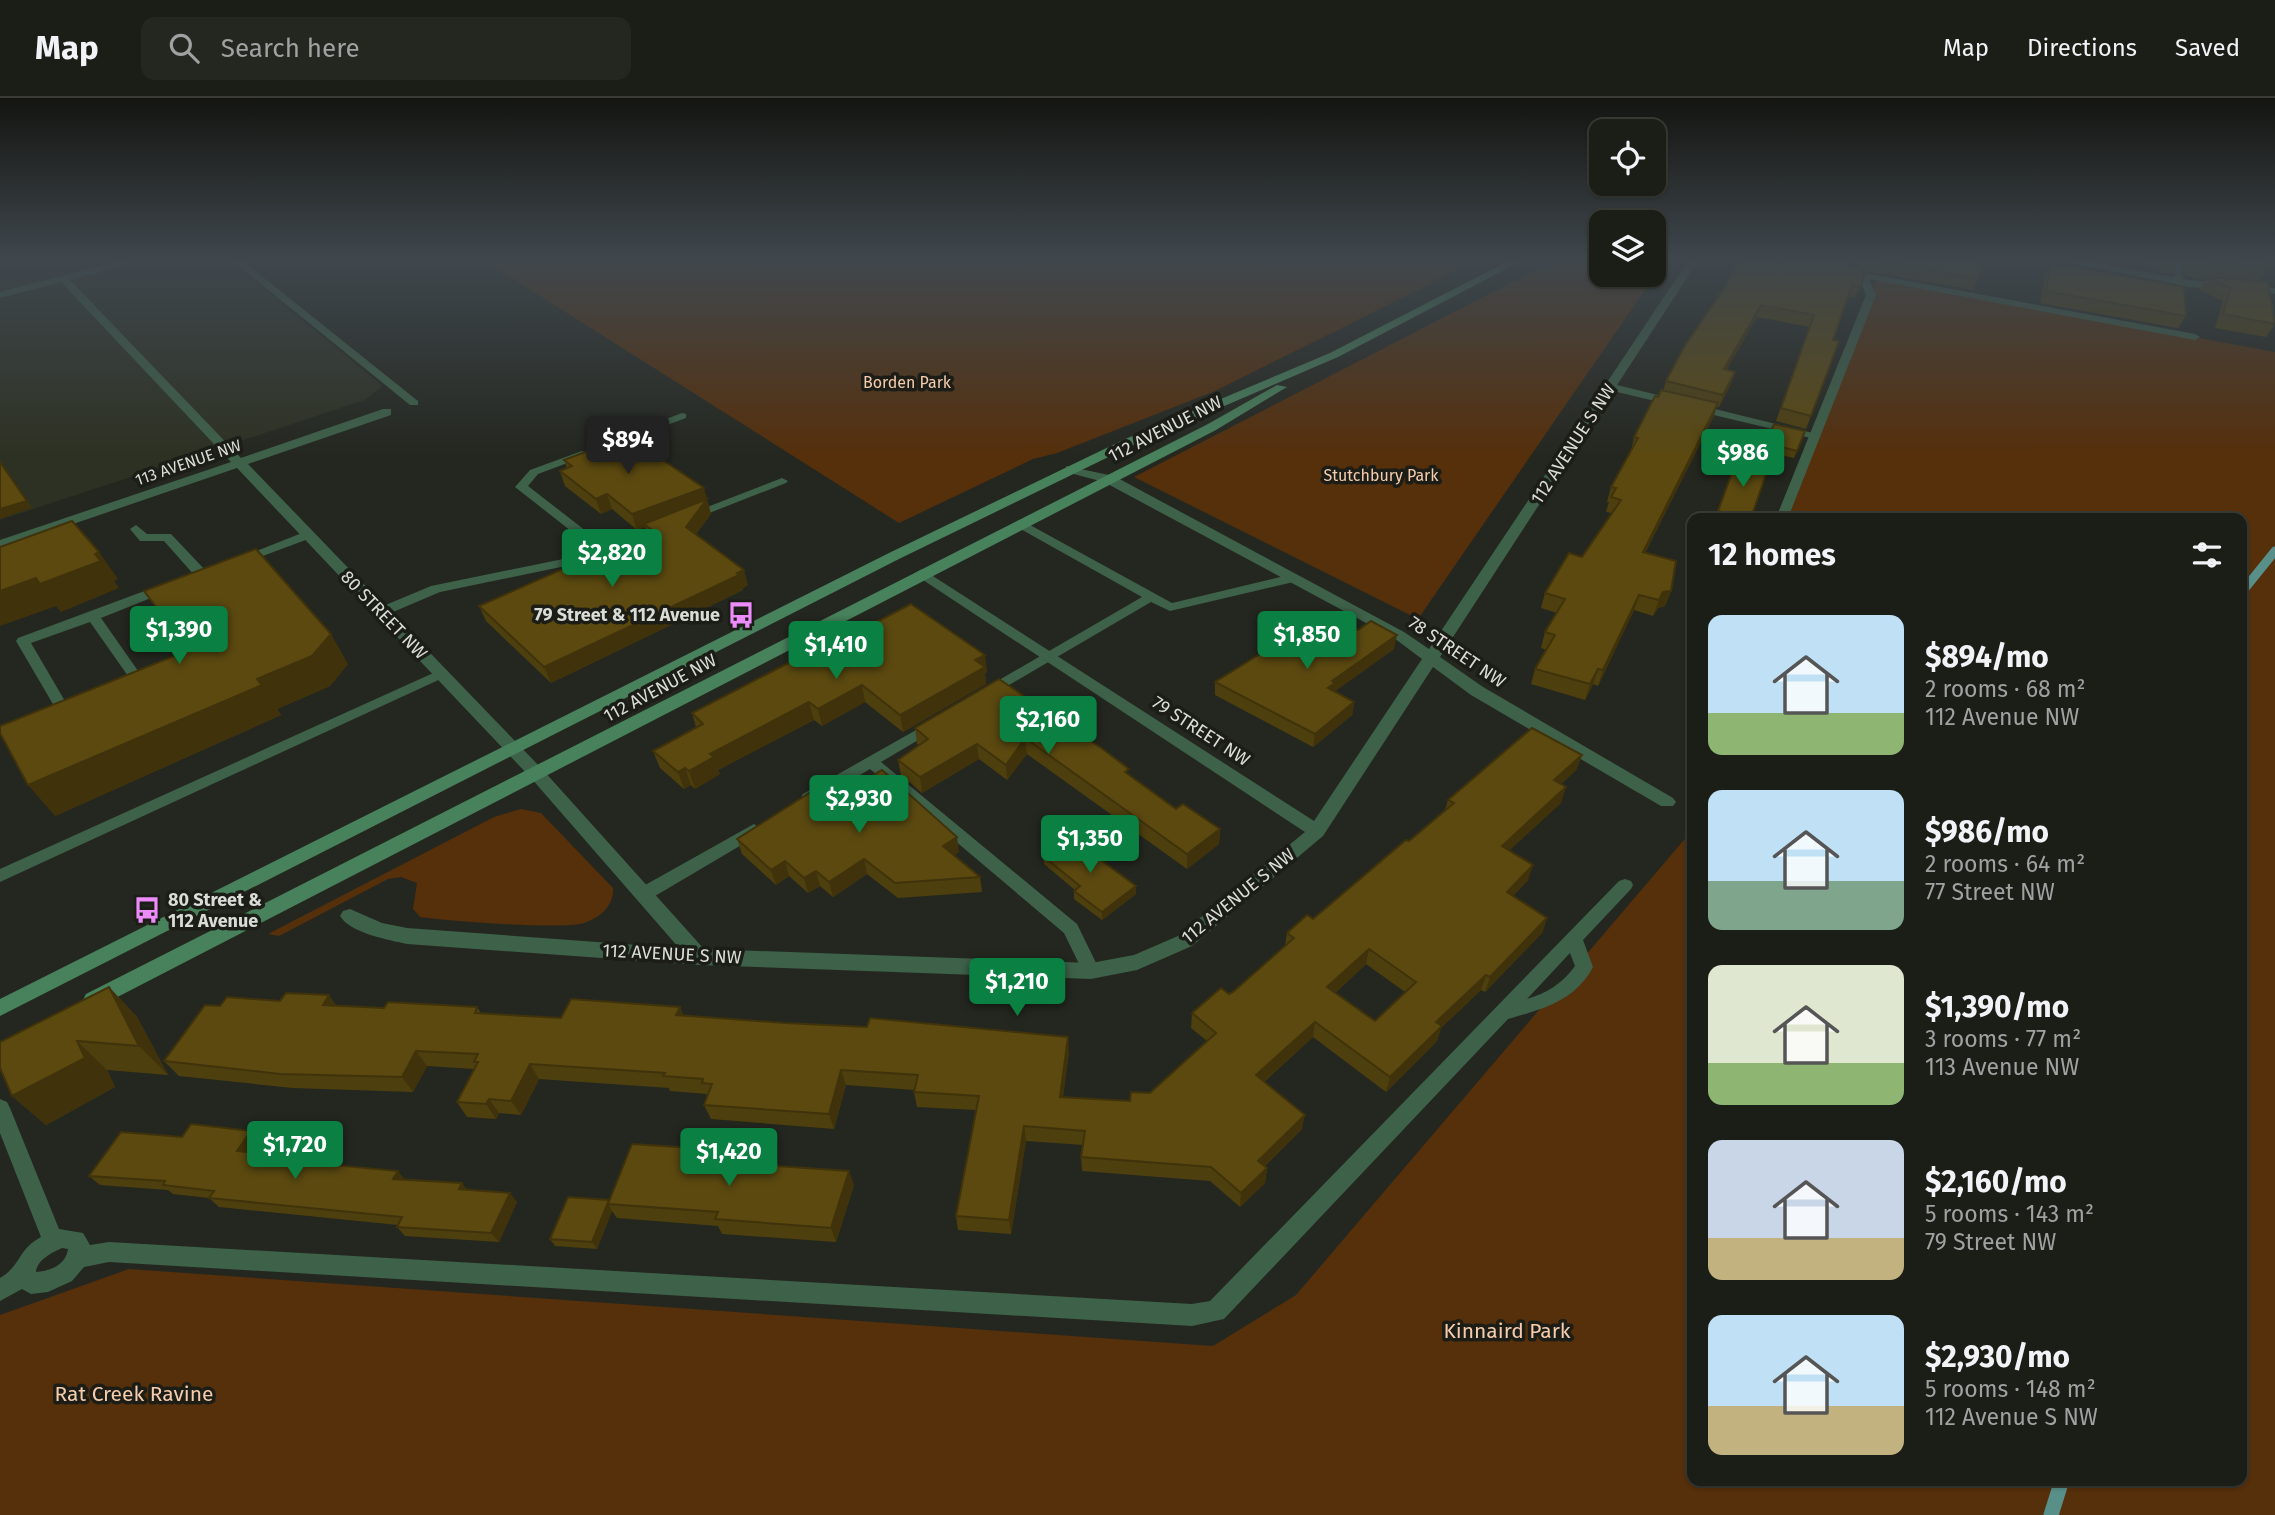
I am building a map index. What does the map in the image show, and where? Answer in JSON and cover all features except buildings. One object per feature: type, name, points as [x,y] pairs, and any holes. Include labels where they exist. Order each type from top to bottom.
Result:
[{"type":"main road","name":"112 AVENUE NW","points":[[84,1005],[1223,421],[1334,355],[1394,324]]},
{"type":"main road","name":"112 AVENUE NW","points":[[0,1008],[1071,469],[1334,355]]},
{"type":"street","name":"80 STREET NW","points":[[106,324],[537,774],[699,957]]},
{"type":"street","name":"112 AVENUE S NW","points":[[350,916],[378,930],[407,936],[699,957],[1091,971],[1137,962],[1185,941],[1317,831],[1652,324]]},
{"type":"street","points":[[1611,387],[1815,435]]},
{"type":"street","name":"113 AVENUE NW","points":[[0,545],[387,412]]},
{"type":"street","name":"78 STREET NW","points":[[1071,469],[1109,480],[1399,635],[1476,691],[1667,802]]},
{"type":"street","name":"79 STREET NW","points":[[922,573],[1317,831]]},
{"type":"lane","points":[[316,324],[414,403]]},
{"type":"lane","points":[[1784,513],[1859,324]]},
{"type":"lane","points":[[2124,324],[2194,337]]},
{"type":"lane","points":[[603,550],[522,487],[534,472],[682,416]]},
{"type":"lane","points":[[381,612],[436,589],[576,560],[782,481]]},
{"type":"lane","points":[[1021,524],[1170,607],[1293,578]]},
{"type":"lane","points":[[136,529],[144,538],[167,537],[201,574]]},
{"type":"lane","points":[[62,708],[23,641],[307,535]]},
{"type":"lane","points":[[967,705],[1152,597]]},
{"type":"lane","points":[[93,615],[136,678],[112,688]]},
{"type":"lane","points":[[0,876],[440,674]]},
{"type":"lane","points":[[800,804],[943,720]]},
{"type":"lane","points":[[872,762],[1071,929],[1091,971]]},
{"type":"lane","points":[[644,894],[764,825]]},
{"type":"lane","points":[[78,1258],[109,1252],[1192,1315],[1216,1311],[1625,885]]},
{"type":"lane","points":[[1504,1013],[1555,998],[1573,985],[1584,967],[1574,939]]},
{"type":"lane","points":[[0,1108],[53,1241]]},
{"type":"lane","points":[[0,1290],[25,1276],[30,1259],[53,1241],[62,1238],[76,1240],[80,1251],[78,1258],[65,1273],[47,1282],[31,1283],[25,1276]]},
{"type":"shaded area","points":[[0,324],[307,324],[383,386],[365,400],[0,520]]},
{"type":"green space","name":"Borden Park","points":[[585,324],[1349,324],[1215,391],[1057,453],[1033,459],[899,523]]},
{"type":"green space","name":"Stutchbury Park","points":[[1431,324],[1621,324],[1418,619],[1134,477]]},
{"type":"green space","name":"Kinnaird Park","points":[[1859,324],[2123,324],[2275,352],[2275,1515],[0,1515],[0,1315],[129,1269],[1213,1346],[1296,1295],[1687,836],[1687,1486],[2247,1486],[2247,513],[1784,513]]},
{"type":"green space","points":[[521,809],[541,813],[613,888],[608,906],[595,918],[584,923],[553,926],[420,917],[413,909],[417,883],[401,877],[388,879],[279,936],[268,934],[494,817]]},
{"type":"waterway","points":[[2247,586],[2275,551]]},
{"type":"waterway","points":[[2051,1515],[2060,1486]]},
{"type":"place","name":"79 Street & 112 Avenue","points":[[741,615]]},
{"type":"place","name":"80 Street & 112 Avenue","points":[[147,910]]},
{"type":"park label","name":"Rat Creek Ravine","points":[[134,1394]]}]
